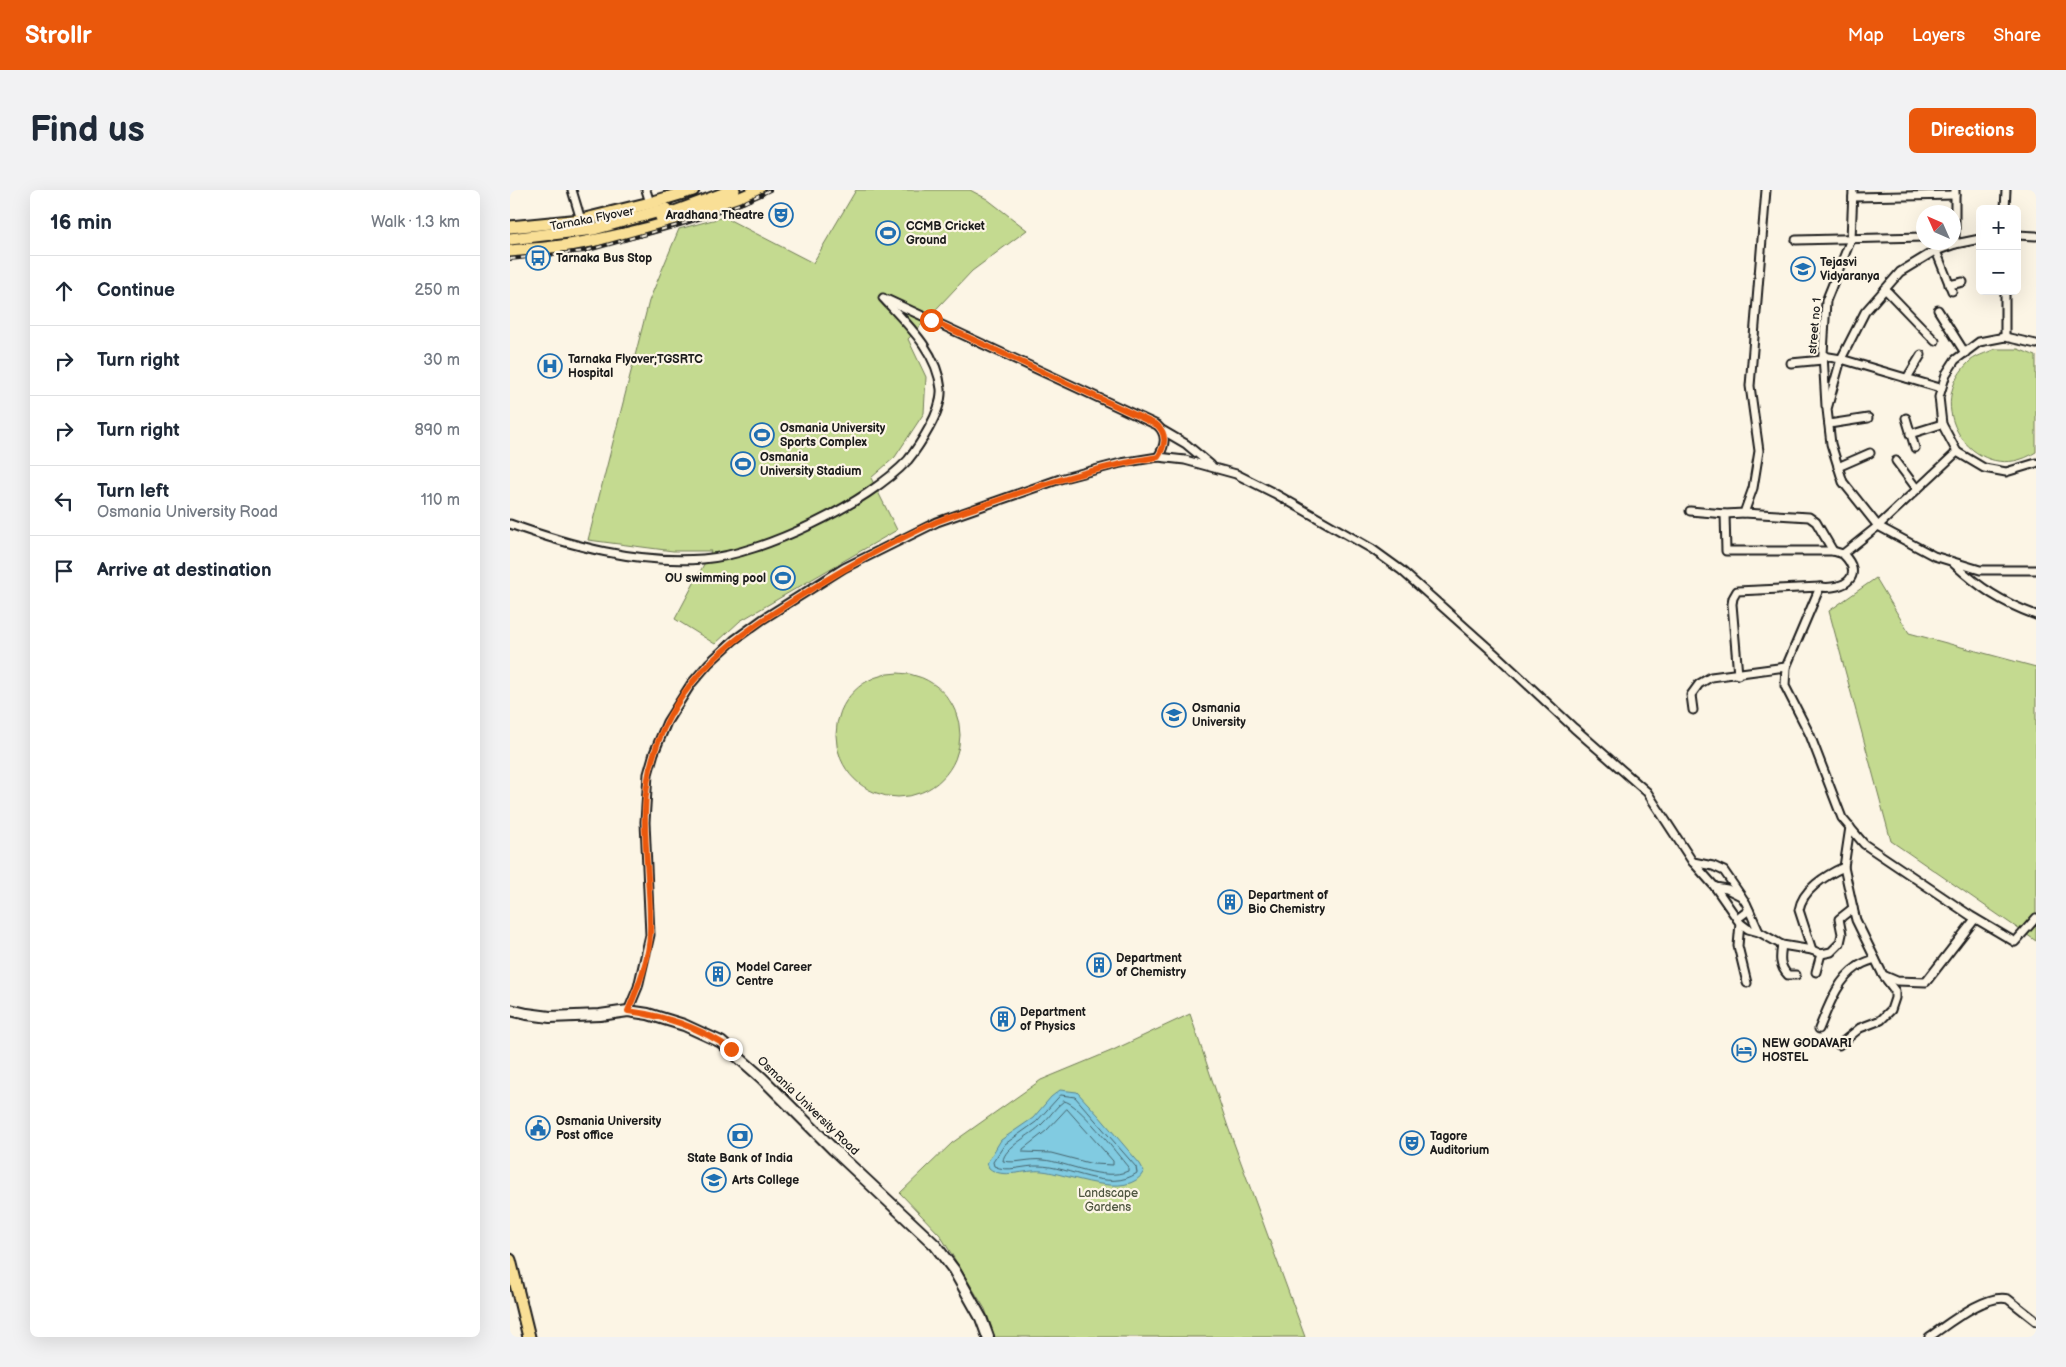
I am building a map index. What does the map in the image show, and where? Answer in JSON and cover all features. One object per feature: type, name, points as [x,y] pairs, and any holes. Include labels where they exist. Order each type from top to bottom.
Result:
[{"type":"main road","points":[[510,227],[581,220],[693,190]]},
{"type":"main road","name":"Tarnaka Flyover","points":[[510,239],[562,234],[633,220],[721,190]]},
{"type":"main road","name":"Tarnaka Flyover","points":[[510,245],[564,240],[615,230],[667,215],[734,190]]},
{"type":"main road","points":[[510,251],[574,244],[638,230],[692,216],[759,190]]},
{"type":"main road","name":"Osmania University Road","points":[[510,1010],[550,1017],[600,1015],[628,1011],[664,1017],[721,1042],[740,1057],[935,1245],[954,1270],[981,1318],[988,1337]]},
{"type":"main road","points":[[510,1260],[529,1337]]},
{"type":"main road","points":[[510,1291],[521,1337]]},
{"type":"street","points":[[572,190],[581,220]]},
{"type":"street","points":[[646,190],[650,203]]},
{"type":"street","points":[[1744,513],[1754,488],[1759,451],[1750,386],[1766,190]]},
{"type":"street","points":[[2006,190],[2006,205]]},
{"type":"street","points":[[1853,194],[1955,192],[1955,205]]},
{"type":"street","name":"street no 1","points":[[1853,194],[1851,239],[1826,301],[1823,358],[1830,444],[1843,482],[1878,526]]},
{"type":"street","points":[[2021,234],[2036,236]]},
{"type":"street","points":[[1796,240],[1916,237]]},
{"type":"street","points":[[1961,239],[1976,239]]},
{"type":"street","points":[[1827,408],[1841,359],[1865,312],[1900,272],[1936,251],[1951,288],[1963,282]]},
{"type":"street","points":[[1885,289],[1936,341]]},
{"type":"street","points":[[2005,295],[2005,337]]},
{"type":"street","points":[[510,524],[543,536],[597,550],[638,557],[702,559],[750,550],[822,519],[859,499],[892,474],[917,448],[932,423],[940,401],[941,388],[932,359],[912,330],[883,298],[1157,425],[1186,444],[1212,466]]},
{"type":"street","points":[[1938,310],[1965,353]]},
{"type":"street","points":[[2036,344],[2005,337],[1978,342],[1955,360],[1946,374],[1940,388],[1939,397],[1942,424],[1957,452],[1984,468],[2006,472],[2036,463]]},
{"type":"street","points":[[1907,378],[1921,355]]},
{"type":"street","points":[[1791,363],[1823,358],[1841,359],[1940,388]]},
{"type":"street","points":[[1829,424],[1868,418]]},
{"type":"street","points":[[1906,418],[1915,448]]},
{"type":"street","points":[[1910,434],[1942,424]]},
{"type":"street","points":[[1158,457],[1164,448],[1162,430]]},
{"type":"street","points":[[1843,554],[1878,526],[1957,452]]},
{"type":"street","points":[[1838,467],[1870,453]]},
{"type":"street","points":[[628,1011],[638,987],[650,934],[645,822],[648,774],[667,722],[692,684],[709,663],[734,640],[763,619],[844,568],[937,522],[1060,479],[1121,463],[1158,457],[1186,460],[1236,474],[1372,548],[1401,570],[1647,792],[1692,862],[1716,887],[1738,921],[1748,929],[1759,932],[1782,945],[1812,950],[1822,954],[1831,952],[1840,943],[1842,934],[1839,919],[1853,908]]},
{"type":"street","points":[[1896,461],[1917,489]]},
{"type":"street","points":[[1690,511],[1808,517],[1816,522],[1833,551]]},
{"type":"street","points":[[1725,514],[1726,551],[1833,551],[1843,554],[1849,560],[1852,568],[1852,576],[1847,583],[1838,588],[1738,590],[1732,604],[1738,675]]},
{"type":"street","points":[[1878,526],[1934,556],[1980,570],[2036,570]]},
{"type":"street","points":[[1951,561],[1978,586],[2013,606],[2036,615]]},
{"type":"street","points":[[1820,587],[1786,667],[1785,686],[1810,735],[1838,810],[1864,844],[1975,919],[2015,942],[2036,918]]},
{"type":"street","points":[[1693,710],[1691,695],[1699,684],[1711,677],[1738,675],[1786,667]]},
{"type":"street","points":[[1839,1045],[1860,1028],[1881,1020],[1891,1010],[1895,992],[1883,975],[1856,920],[1844,868],[1850,827]]},
{"type":"street","points":[[1692,862],[1713,866],[1724,871],[1742,896],[1759,932]]},
{"type":"street","points":[[1812,950],[1799,910],[1800,905],[1803,898],[1822,879],[1844,868]]},
{"type":"street","points":[[1716,887],[1727,889],[1742,896]]},
{"type":"street","points":[[1747,983],[1738,946],[1738,921],[1749,910]]},
{"type":"street","points":[[1883,975],[1897,981],[1926,982],[1975,919]]},
{"type":"street","points":[[1782,945],[1780,960],[1782,970],[1788,975],[1796,975]]},
{"type":"street","points":[[1816,972],[1822,954]]},
{"type":"street","points":[[1819,1029],[1836,992],[1848,974],[1857,966],[1875,959]]},
{"type":"street","points":[[1929,1337],[1976,1306],[2003,1298],[2008,1299],[2036,1321]]},
{"type":"green space","name":"Osmania University Sports Complex","points":[[856,190],[970,190],[987,199],[1027,230],[972,271],[908,339],[926,377],[924,413],[895,457],[871,478],[897,530],[740,621],[715,644],[675,619],[711,551],[673,551],[588,540],[649,301],[679,229],[724,217],[813,263]]},
{"type":"green space","points":[[1995,349],[2018,349],[2036,356],[2036,452],[2015,461],[1995,460],[1977,453],[1963,439],[1953,422],[1950,402],[1955,382],[1968,363]]},
{"type":"green space","points":[[1876,578],[1909,633],[2036,667],[2036,941],[1891,841],[1829,611]]},
{"type":"green space","points":[[898,673],[922,678],[942,691],[955,711],[960,735],[955,759],[942,779],[922,792],[898,797],[874,792],[854,779],[841,759],[836,735],[841,711],[854,691],[874,678]]},
{"type":"green space","name":"Landscape Gardens","points":[[1190,1014],[1228,1127],[1305,1337],[995,1337],[985,1309],[940,1235],[900,1193],[952,1143],[1041,1080],[1111,1051]]},
{"type":"water","points":[[1060,1090],[1077,1092],[1140,1164],[1144,1171],[1136,1180],[1125,1184],[1111,1185],[1042,1171],[1007,1174],[989,1168],[987,1163],[1001,1140],[1033,1118],[1051,1097]]},
{"type":"railway","points":[[510,259],[585,251],[685,223],[745,202],[770,190]]},
{"type":"place","name":"Aradhana Theatre","points":[[781,215]]},
{"type":"place","name":"CCMB Cricket Ground","points":[[888,233]]},
{"type":"place","name":"Tarnaka Bus Stop","points":[[538,258]]},
{"type":"place","name":"Tejasvi Vidyaranya","points":[[1803,269]]},
{"type":"place","name":"Tarnaka Flyover;TGSRTC Hospital","points":[[550,366]]},
{"type":"place","name":"Osmania University Sports Complex","points":[[762,435]]},
{"type":"place","name":"Osmania University Stadium","points":[[743,464]]},
{"type":"place","name":"OU swimming pool","points":[[783,578]]},
{"type":"place","name":"Osmania University","points":[[1174,715]]},
{"type":"place","name":"Department of Bio Chemistry","points":[[1230,902]]},
{"type":"place","name":"Department of Chemistry","points":[[1099,965]]},
{"type":"place","name":"Model Career Centre","points":[[718,974]]},
{"type":"place","name":"Department of Physics","points":[[1003,1019]]},
{"type":"place","name":"NEW GODAVARI HOSTEL","points":[[1744,1050]]},
{"type":"place","name":"Osmania University Post office","points":[[538,1128]]},
{"type":"place","name":"State Bank of India","points":[[740,1136]]},
{"type":"place","name":"Tagore Auditorium","points":[[1412,1143]]},
{"type":"place","name":"Arts College","points":[[714,1180]]},
{"type":"route","points":[[731,1049],[701,1032],[664,1017],[628,1011],[638,987],[650,934],[645,822],[648,776],[654,754],[667,722],[679,701],[709,663],[734,640],[763,619],[844,568],[937,522],[1060,479],[1121,463],[1158,457],[1164,448],[1162,430],[1157,425],[931,320]]}]
